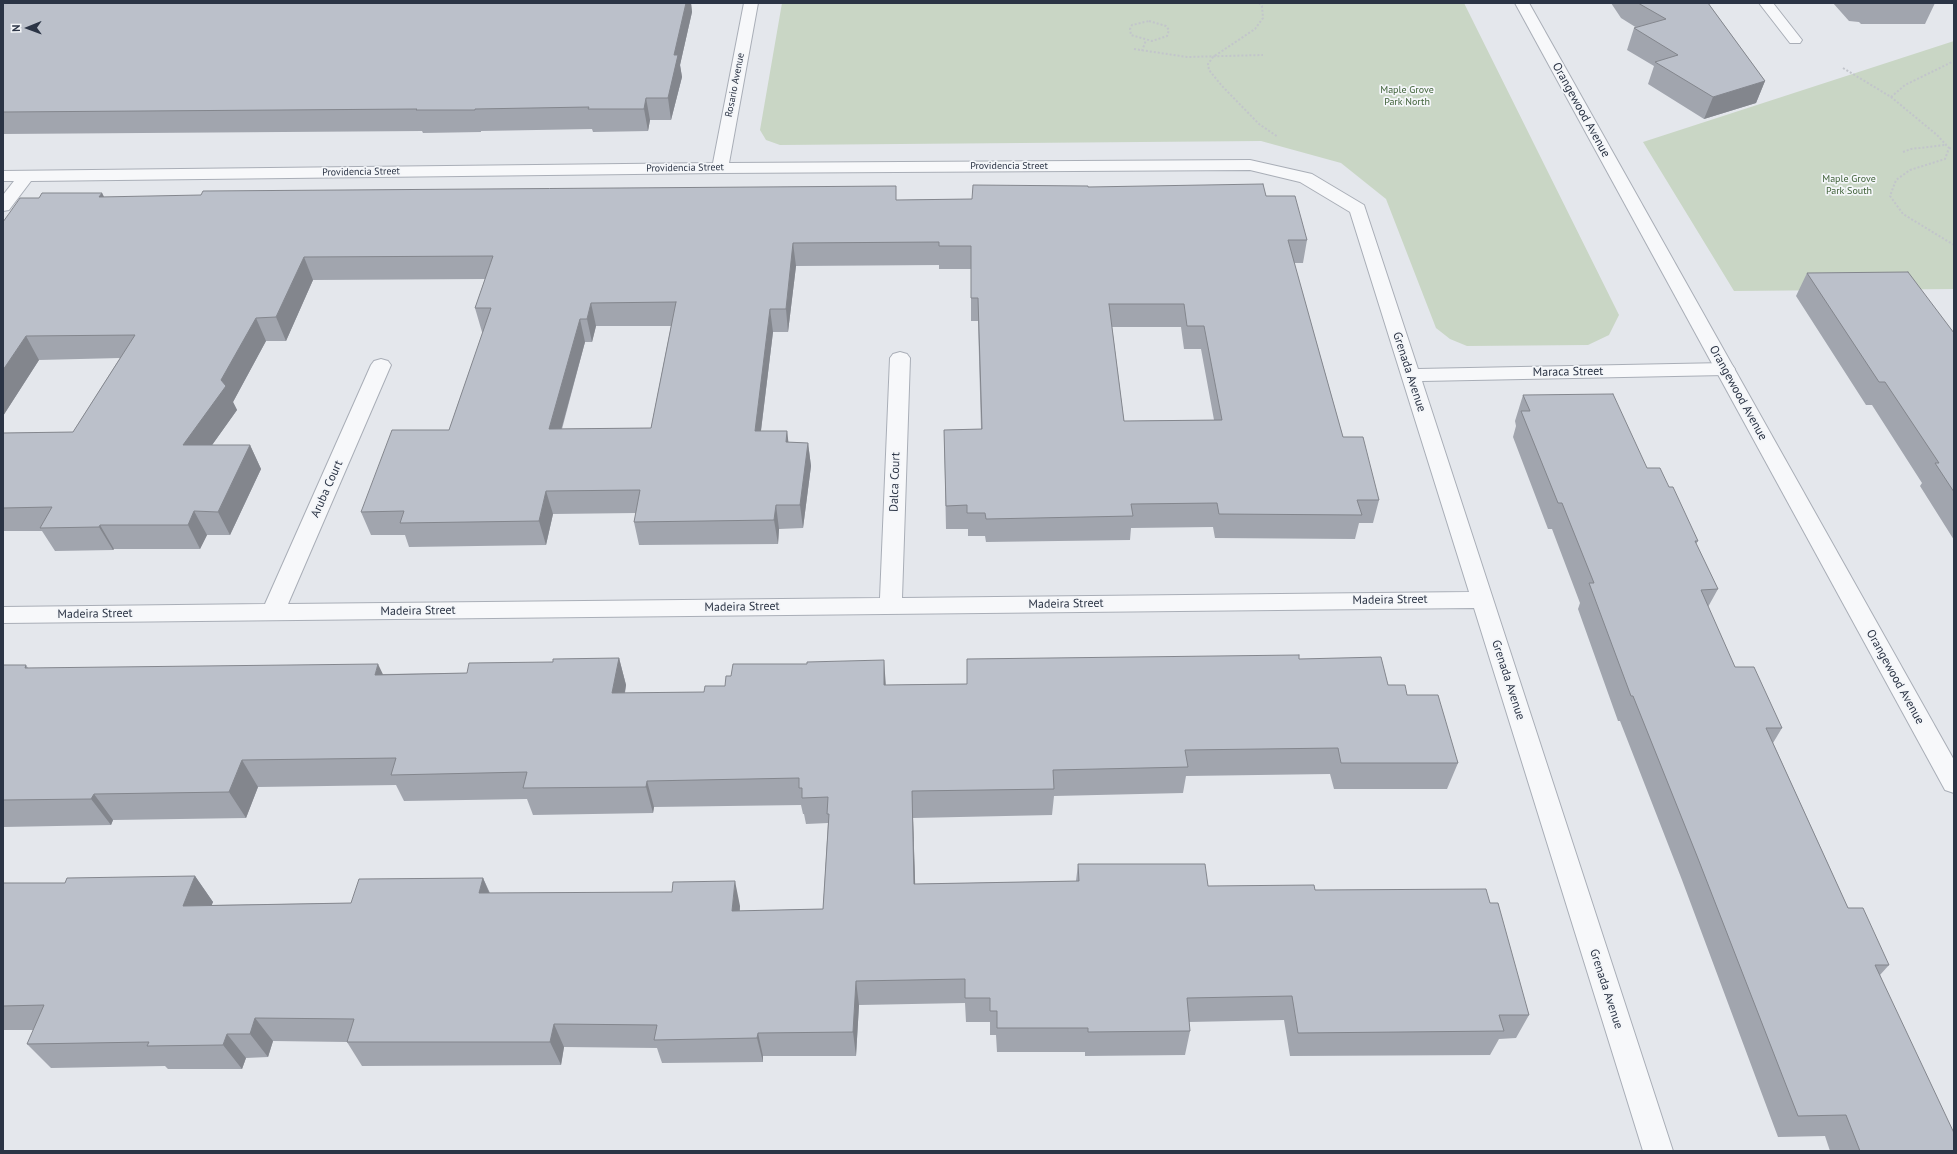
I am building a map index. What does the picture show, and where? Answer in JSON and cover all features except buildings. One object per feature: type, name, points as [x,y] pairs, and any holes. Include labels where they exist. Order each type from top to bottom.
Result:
[{"type":"street","name":"Rosario Avenue","points":[[720,168],[751,3]]},
{"type":"street","name":"Orangewood Avenue","points":[[1522,3],[1954,783]]},
{"type":"street","points":[[1766,3],[1795,40]]},
{"type":"street","name":"Providencia Street","points":[[3,176],[720,168],[1250,165],[1306,178],[1358,209]]},
{"type":"street","points":[[3,206],[26,176]]},
{"type":"street","name":"Grenada Avenue","points":[[1358,209],[1658,1151]]},
{"type":"street","name":"Dalca Court","points":[[890,606],[900,358]]},
{"type":"street","name":"Aruba Court","points":[[273,612],[381,365]]},
{"type":"street","name":"Maraca Street","points":[[1411,376],[1725,369]]},
{"type":"street","name":"Madeira Street","points":[[3,615],[1482,600]]},
{"type":"path","points":[[1259,3],[1262,6],[1263,18],[1255,30],[1216,55],[1208,64],[1215,79],[1259,124],[1283,141]]},
{"type":"path","points":[[1149,21],[1161,24],[1169,30],[1169,33],[1164,38],[1146,40],[1131,35],[1130,28],[1149,21]]},
{"type":"path","points":[[1142,51],[1146,40]]},
{"type":"path","points":[[1134,49],[1187,57],[1216,55],[1263,55]]},
{"type":"path","points":[[1891,97],[1905,85],[1954,61]]},
{"type":"path","points":[[1843,68],[1891,97],[1937,135],[1949,148],[1954,149]]},
{"type":"path","points":[[1903,152],[1911,149],[1946,144]]},
{"type":"path","points":[[1949,148],[1945,159],[1910,170],[1896,180],[1890,196],[1903,214],[1954,245]]},
{"type":"green space","name":"Maple Grove Park North","points":[[782,3],[1464,3],[1619,315],[1609,335],[1588,345],[1467,346],[1450,339],[1436,328],[1386,199],[1341,163],[1261,141],[780,145],[766,140],[760,130]]},
{"type":"green space","name":"Maple Grove Park South","points":[[1954,41],[1954,289],[1734,291],[1643,142]]}]
